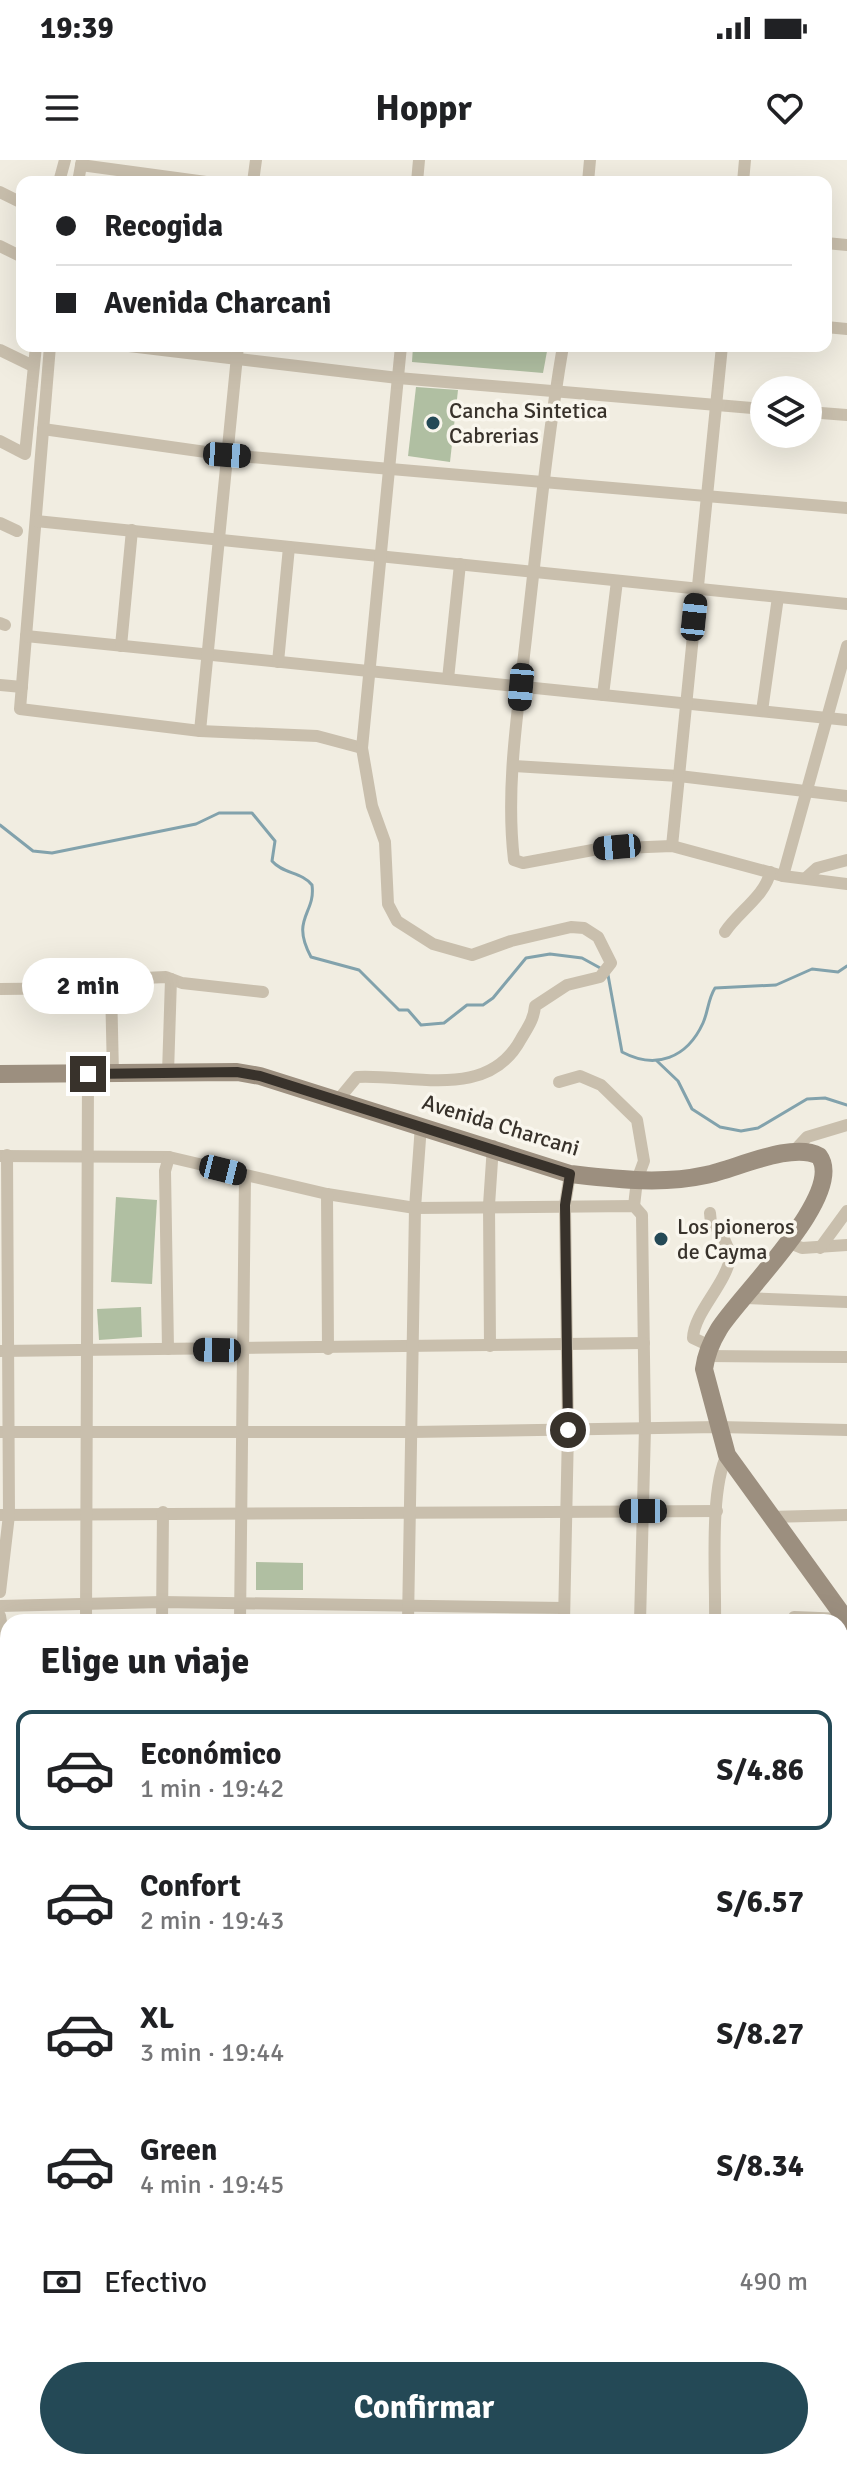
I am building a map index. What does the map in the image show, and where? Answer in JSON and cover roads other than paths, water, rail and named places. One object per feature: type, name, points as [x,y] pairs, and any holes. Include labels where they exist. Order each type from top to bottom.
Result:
[{"type":"main road","name":"Avenida Charcani","points":[[0,1074],[237,1072],[260,1076],[493,1146],[570,1174],[637,1180],[705,1176],[794,1151]]},
{"type":"main road","points":[[794,1151],[819,1156],[825,1161],[830,1179],[822,1208],[727,1319],[708,1351],[706,1384],[727,1455],[841,1614]]},
{"type":"street","points":[[82,163],[167,176]]},
{"type":"street","points":[[0,350],[33,366]]},
{"type":"street","points":[[0,441],[25,454],[35,352]]},
{"type":"street","points":[[49,352],[20,709],[200,731],[317,736],[362,748]]},
{"type":"street","points":[[200,731],[237,352]]},
{"type":"street","points":[[243,352],[398,378],[750,408]]},
{"type":"street","points":[[338,1100],[357,1077],[455,1080],[485,1075],[517,1048],[534,1018],[535,1006],[567,985],[600,977],[611,963],[598,937],[584,928],[571,927],[511,941],[472,955],[433,944],[397,921],[388,904],[385,842],[372,806],[362,748],[400,352]]},
{"type":"street","points":[[562,352],[542,481],[514,766],[513,843],[517,862],[598,849],[672,846],[776,874],[847,884]]},
{"type":"street","points":[[672,846],[721,352]]},
{"type":"street","points":[[822,413],[847,415]]},
{"type":"street","points":[[43,429],[227,455],[847,508]]},
{"type":"street","points":[[36,521],[847,604]]},
{"type":"street","points":[[0,523],[17,531]]},
{"type":"street","points":[[121,646],[132,530]]},
{"type":"street","points":[[278,662],[289,547]]},
{"type":"street","points":[[448,679],[460,564]]},
{"type":"street","points":[[603,695],[617,581]]},
{"type":"street","points":[[762,711],[778,597]]},
{"type":"street","points":[[26,636],[847,720]]},
{"type":"street","points":[[725,932],[738,911],[776,874],[806,791],[847,646]]},
{"type":"street","points":[[0,685],[22,687]]},
{"type":"street","points":[[514,766],[679,776],[847,796]]},
{"type":"street","points":[[807,877],[817,868],[847,860]]},
{"type":"street","points":[[0,989],[111,986],[122,979],[171,979],[263,992]]},
{"type":"street","points":[[168,1073],[171,979]]},
{"type":"street","points":[[111,986],[113,1074]]},
{"type":"street","points":[[86,1614],[88,1074]]},
{"type":"street","points":[[559,1082],[580,1076],[601,1085],[637,1120],[644,1161],[637,1180],[634,1206]]},
{"type":"street","points":[[408,1614],[415,1208],[421,1125]]},
{"type":"street","points":[[794,1151],[807,1137],[847,1125]]},
{"type":"street","points":[[490,1346],[489,1205],[493,1146]]},
{"type":"street","points":[[0,1592],[4,1515],[3,1156],[169,1157],[327,1194],[415,1208],[634,1206],[642,1215],[644,1343],[640,1614]]},
{"type":"street","points":[[168,1349],[165,1171],[169,1157]]},
{"type":"street","points":[[564,1614],[568,1430],[565,1205],[570,1174]]},
{"type":"street","points":[[240,1614],[245,1176]]},
{"type":"street","points":[[327,1194],[328,1349]]},
{"type":"street","points":[[820,1248],[847,1211]]},
{"type":"street","points":[[710,1213],[711,1223],[721,1232],[731,1255],[714,1298],[694,1329],[693,1338],[708,1351],[847,1357]]},
{"type":"street","points":[[792,1244],[820,1248],[847,1245]]},
{"type":"street","points":[[714,1298],[727,1319]]},
{"type":"street","points":[[746,1298],[847,1302]]},
{"type":"street","points":[[3,1351],[644,1343]]},
{"type":"street","points":[[4,1432],[412,1432],[718,1427],[847,1430]]},
{"type":"street","points":[[715,1614],[720,1468],[727,1455]]},
{"type":"street","points":[[4,1515],[240,1511],[412,1514],[717,1511]]},
{"type":"street","points":[[162,1614],[163,1512]]},
{"type":"street","points":[[769,1517],[847,1515]]},
{"type":"street","points":[[827,1596],[847,1596]]},
{"type":"street","points":[[0,1606],[162,1602],[564,1608]]},
{"type":"street","points":[[332,1606],[332,1614]]},
{"type":"street","points":[[486,1608],[486,1614]]},
{"type":"street","points":[[510,2470],[537,2470]]},
{"type":"waterway","points":[[0,825],[33,851],[52,853],[196,824],[219,813],[252,813],[275,841],[272,861],[312,885],[311,903],[303,925],[305,944],[311,957],[359,970],[399,1010],[408,1010],[421,1025],[444,1023],[467,1005],[483,1005],[493,998],[526,958],[550,954],[582,958],[602,969]]},
{"type":"waterway","points":[[608,975],[622,1052],[658,1060],[679,1052],[696,1035],[715,988],[776,985],[812,969],[838,972],[847,966]]},
{"type":"waterway","points":[[657,1061],[678,1081],[692,1109],[720,1127],[741,1131],[758,1128],[807,1099],[825,1098],[847,1105]]},
{"type":"place","name":"Cancha Sintetica Cabrerias","points":[[433,423]]},
{"type":"place","name":"Los pioneros de Cayma","points":[[661,1239]]}]
